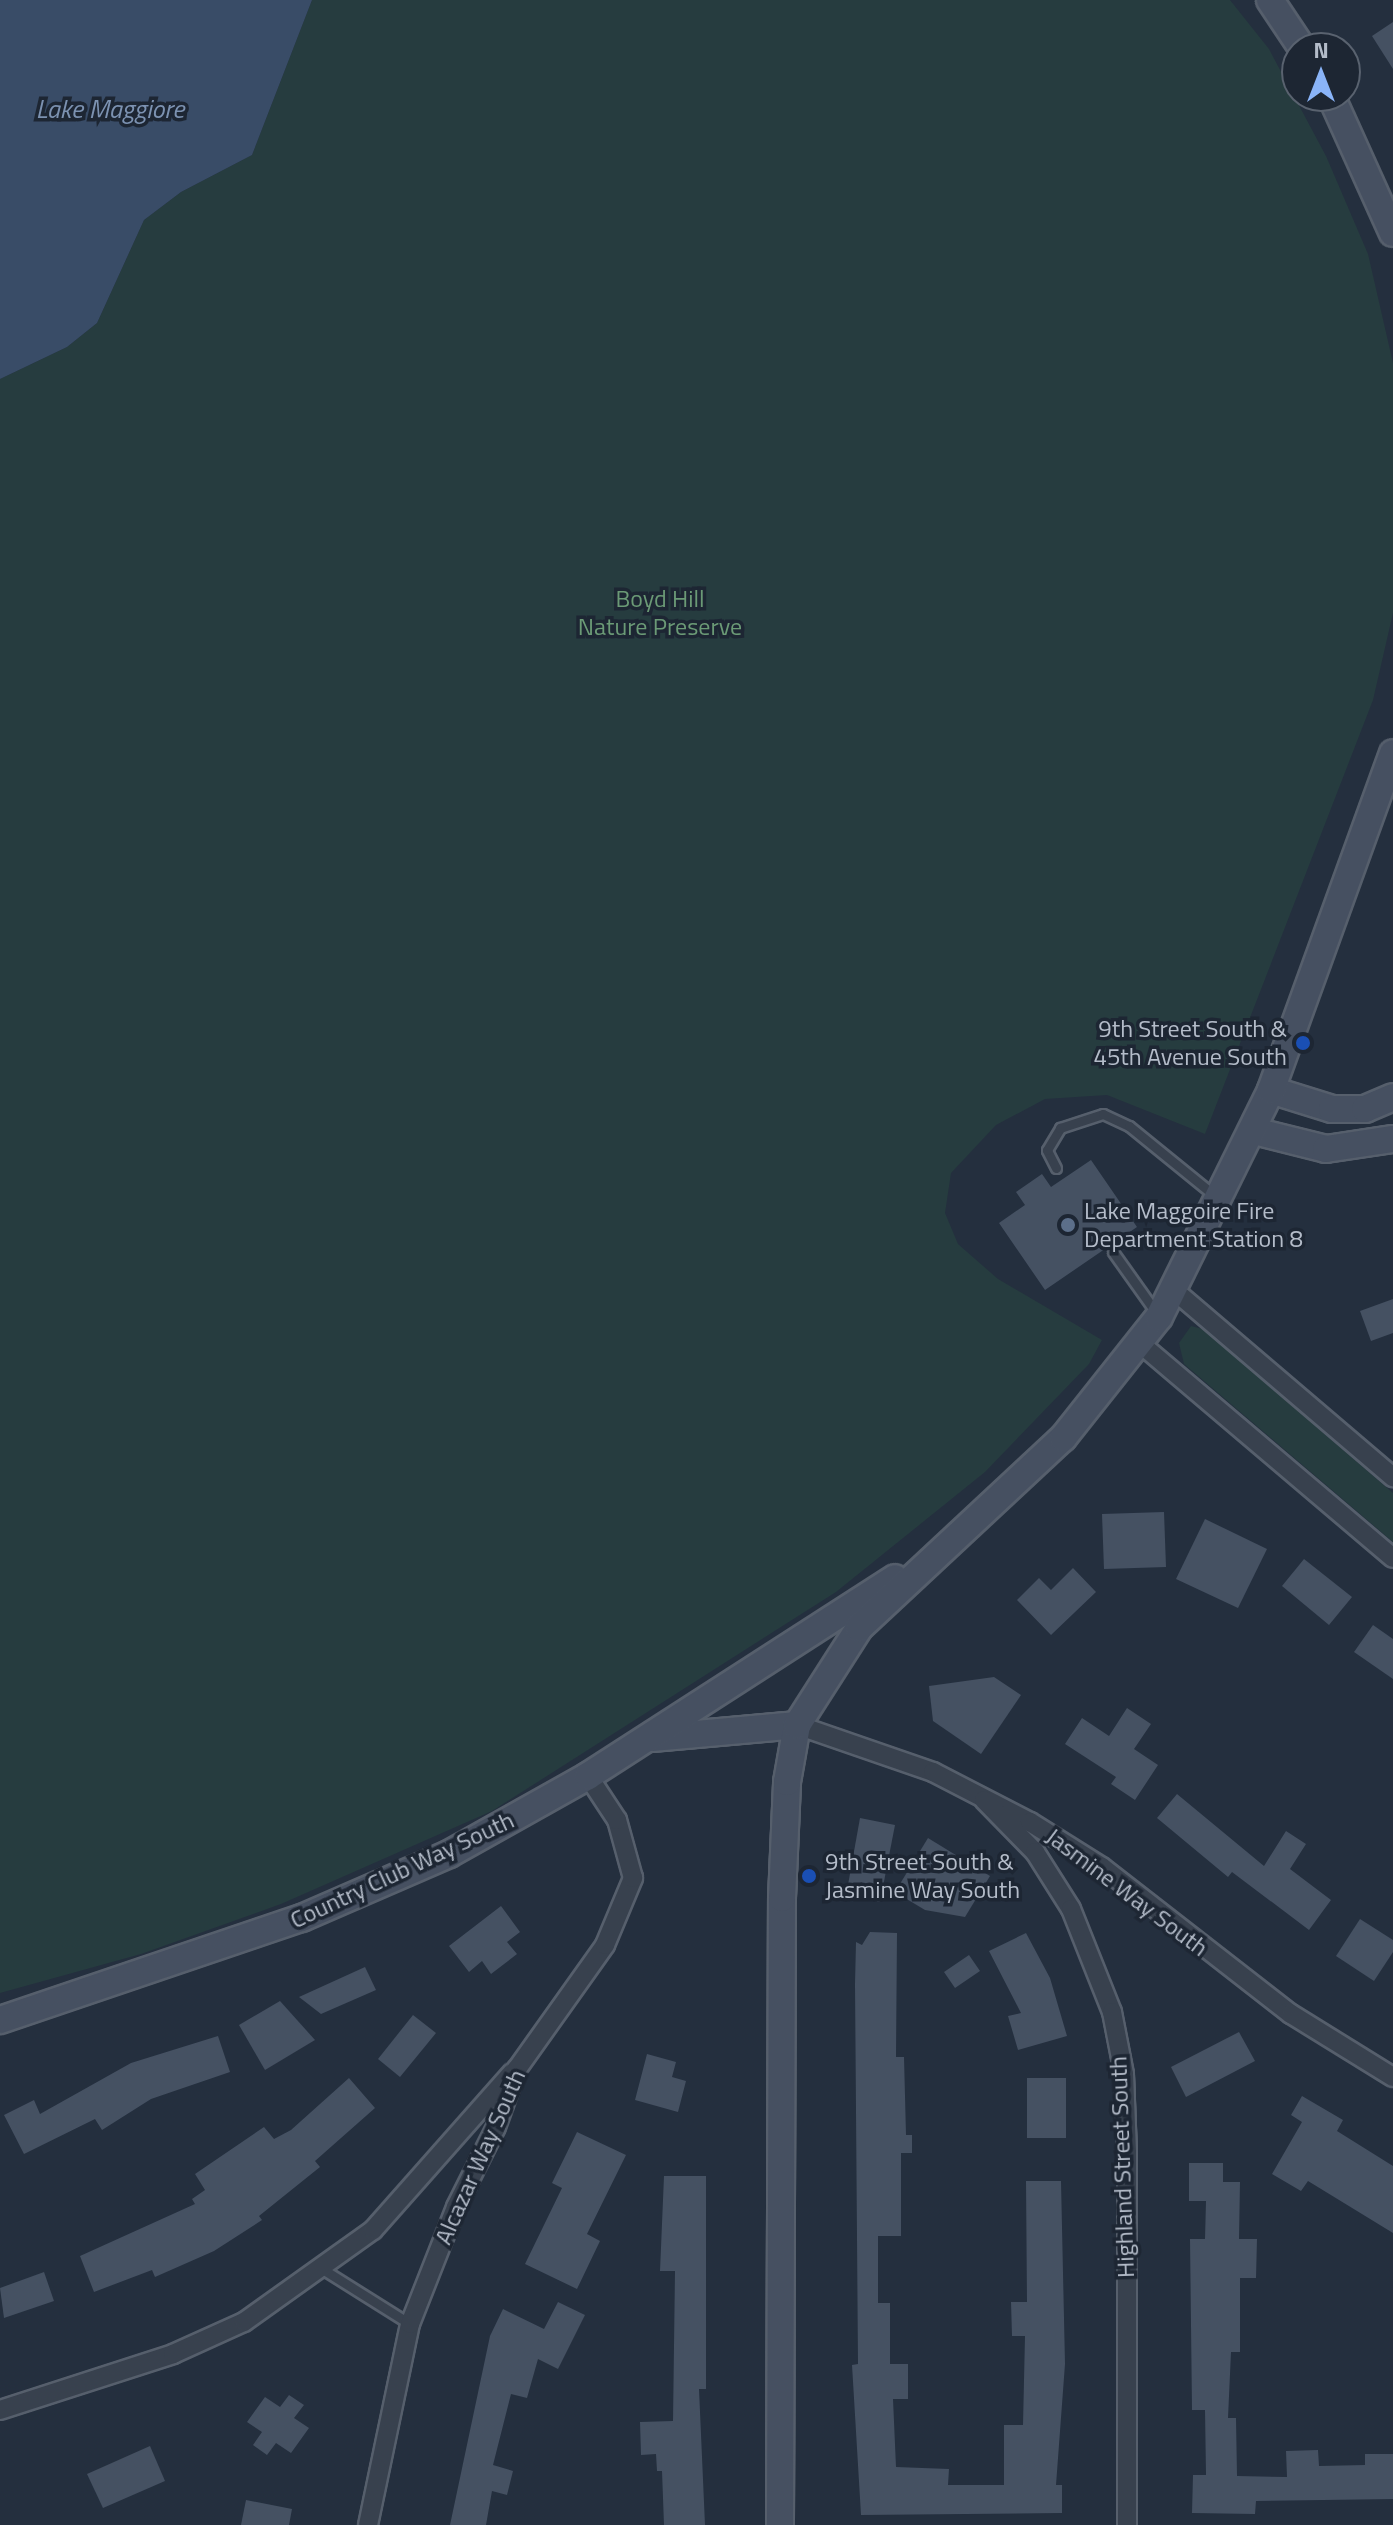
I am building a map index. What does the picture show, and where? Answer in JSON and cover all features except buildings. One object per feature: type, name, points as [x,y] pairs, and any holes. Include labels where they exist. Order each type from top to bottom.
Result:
[{"type":"main road","points":[[1270,0],[1291,32]]},
{"type":"main road","points":[[1338,112],[1393,233]]},
{"type":"main road","points":[[780,2525],[782,1898],[787,1782],[797,1725],[859,1628],[936,1552],[1063,1438],[1142,1345],[1175,1291],[1254,1131],[1393,753]]},
{"type":"main road","points":[[1271,1090],[1332,1109],[1365,1109],[1393,1097]]},
{"type":"main road","points":[[1254,1131],[1326,1149],[1393,1139]]},
{"type":"main road","points":[[640,1740],[936,1552]]},
{"type":"main road","name":"Country Club Way South","points":[[0,2020],[302,1918],[449,1854],[588,1776],[640,1740],[797,1725]]},
{"type":"street","points":[[1175,1291],[1393,1477]]},
{"type":"street","points":[[1142,1345],[1393,1558]]},
{"type":"street","name":"Jasmine Way South","points":[[797,1725],[933,1772],[1102,1867],[1291,2014],[1393,2077]]},
{"type":"street","name":"Alcazar Way South","points":[[368,2525],[410,2324],[517,2069],[605,1945],[633,1878],[617,1820],[588,1776]]},
{"type":"street","name":"Highland Street South","points":[[984,1800],[1035,1852],[1071,1909],[1112,2012],[1124,2074],[1127,2153],[1127,2525]]},
{"type":"street","points":[[0,2410],[173,2354],[244,2322],[324,2270],[373,2230],[517,2069]]},
{"type":"lane","points":[[1056,1168],[1047,1150],[1060,1128],[1103,1114],[1129,1126],[1221,1200]]},
{"type":"lane","points":[[1113,1252],[1159,1317]]},
{"type":"lane","points":[[324,2270],[410,2324]]},
{"type":"green space","name":"Boyd Hill Nature Preserve","points":[[312,0],[1230,0],[1269,49],[1281,72],[1281,112],[1303,112],[1326,156],[1368,254],[1393,363],[1393,613],[1373,700],[1205,1134],[1107,1095],[1045,1099],[996,1125],[951,1173],[945,1213],[958,1244],[998,1279],[1102,1340],[1089,1364],[985,1472],[836,1592],[492,1811],[281,1904],[141,1954],[0,1993],[0,379],[67,347],[97,323],[144,220],[181,192],[252,155]]},
{"type":"green space","points":[[1191,1326],[1203,1329],[1393,1493],[1393,1542],[1184,1364],[1179,1343]]},
{"type":"water","name":"Lake Maggiore","points":[[0,0],[312,0],[252,155],[181,192],[144,220],[97,323],[67,347],[0,379]]},
{"type":"place","name":"9th Street South & 45th Avenue South","points":[[1303,1043]]},
{"type":"place","name":"Lake Maggoire Fire Department Station 8","points":[[1068,1225]]},
{"type":"place","name":"9th Street South & Jasmine Way South","points":[[809,1876]]}]
